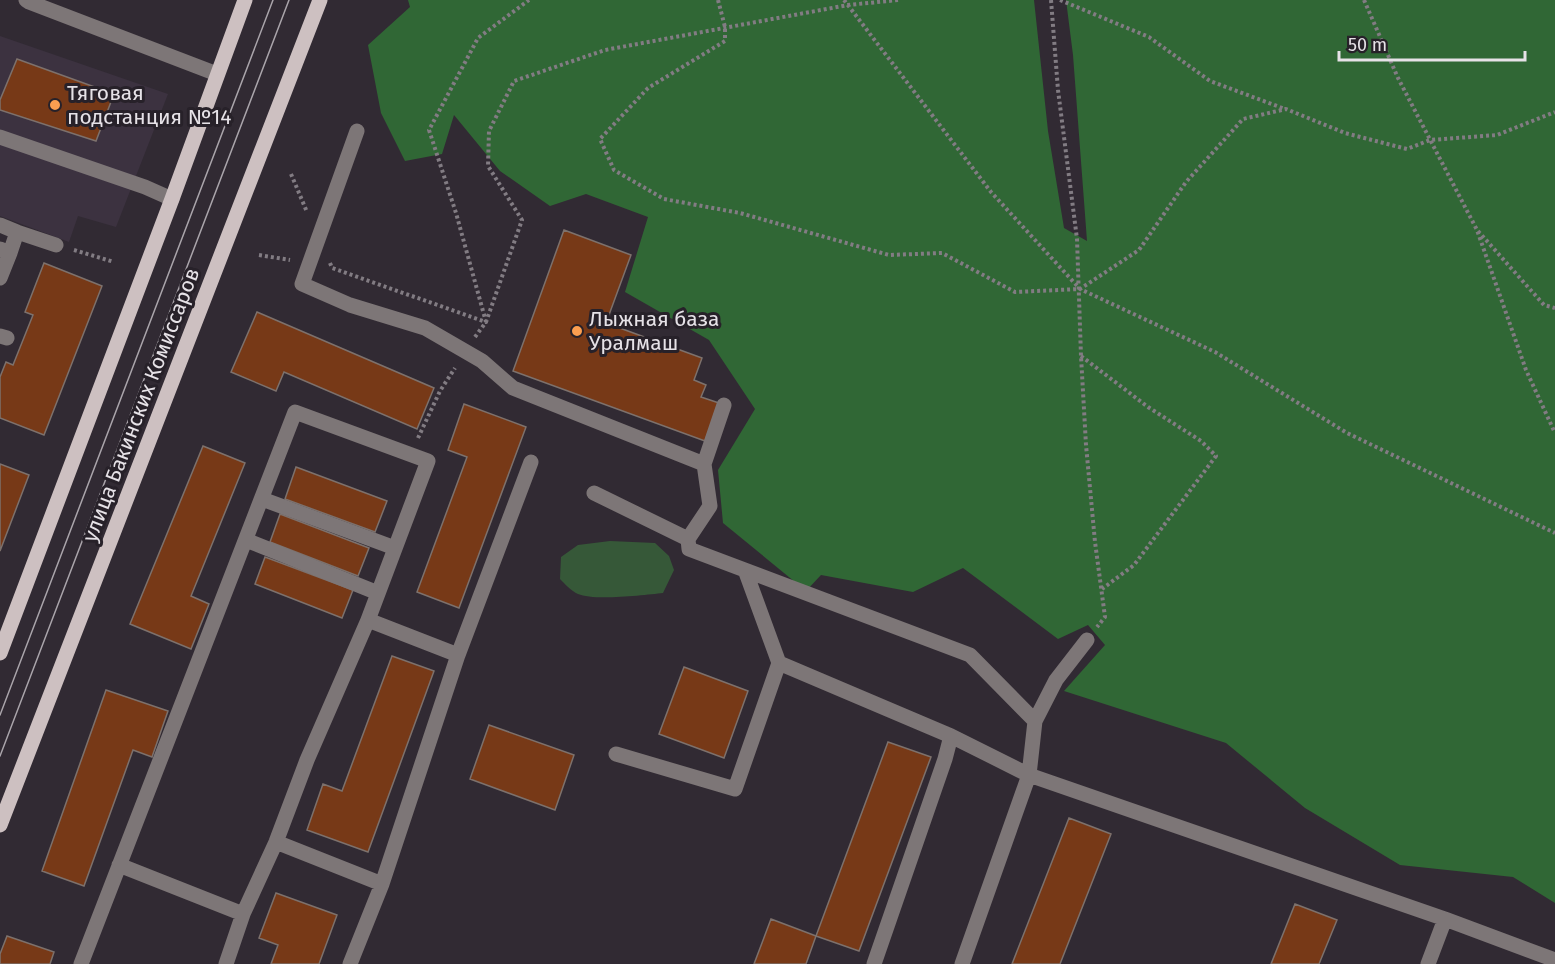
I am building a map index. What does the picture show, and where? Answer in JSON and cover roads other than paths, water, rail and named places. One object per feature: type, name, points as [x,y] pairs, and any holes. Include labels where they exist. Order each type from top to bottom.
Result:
[{"type":"main road","name":"улица Бакинских Комиссаров","points":[[0,653],[246,0]]},
{"type":"main road","name":"улица Бакинских Комиссаров","points":[[0,825],[320,0]]},
{"type":"street","points":[[27,0],[217,74]]},
{"type":"street","points":[[357,131],[302,284],[350,305],[425,328],[482,361],[513,388],[704,464]]},
{"type":"street","points":[[0,137],[146,187],[172,199]]},
{"type":"street","points":[[0,225],[56,244]]},
{"type":"street","points":[[0,278],[5,251],[17,232]]},
{"type":"street","points":[[724,405],[704,464],[710,506],[688,540],[689,549],[970,655],[1035,721]]},
{"type":"street","points":[[81,964],[295,412],[428,461],[368,620],[307,760],[276,842],[243,914],[226,964]]},
{"type":"street","points":[[350,964],[382,884],[458,655],[531,462]]},
{"type":"street","points":[[594,493],[688,540]]},
{"type":"street","points":[[262,499],[395,548]]},
{"type":"street","points":[[246,540],[378,593]]},
{"type":"street","points":[[616,754],[735,789],[779,663],[745,570]]},
{"type":"street","points":[[368,620],[458,655]]},
{"type":"street","points":[[962,964],[1029,775],[1035,721],[1056,680],[1087,640]]},
{"type":"street","points":[[779,663],[951,736],[1029,775],[1445,919],[1555,960]]},
{"type":"street","points":[[874,964],[951,736]]},
{"type":"street","points":[[276,842],[382,884]]},
{"type":"street","points":[[119,865],[243,914]]},
{"type":"street","points":[[1428,964],[1445,919]]},
{"type":"tram line","points":[[0,715],[273,0]]},
{"type":"tram line","points":[[0,756],[289,0]]},
{"type":"place","name":"Тяговая подстанция №14","points":[[55,105]]},
{"type":"place","name":"Лыжная база Уралмаш","points":[[577,331]]}]
